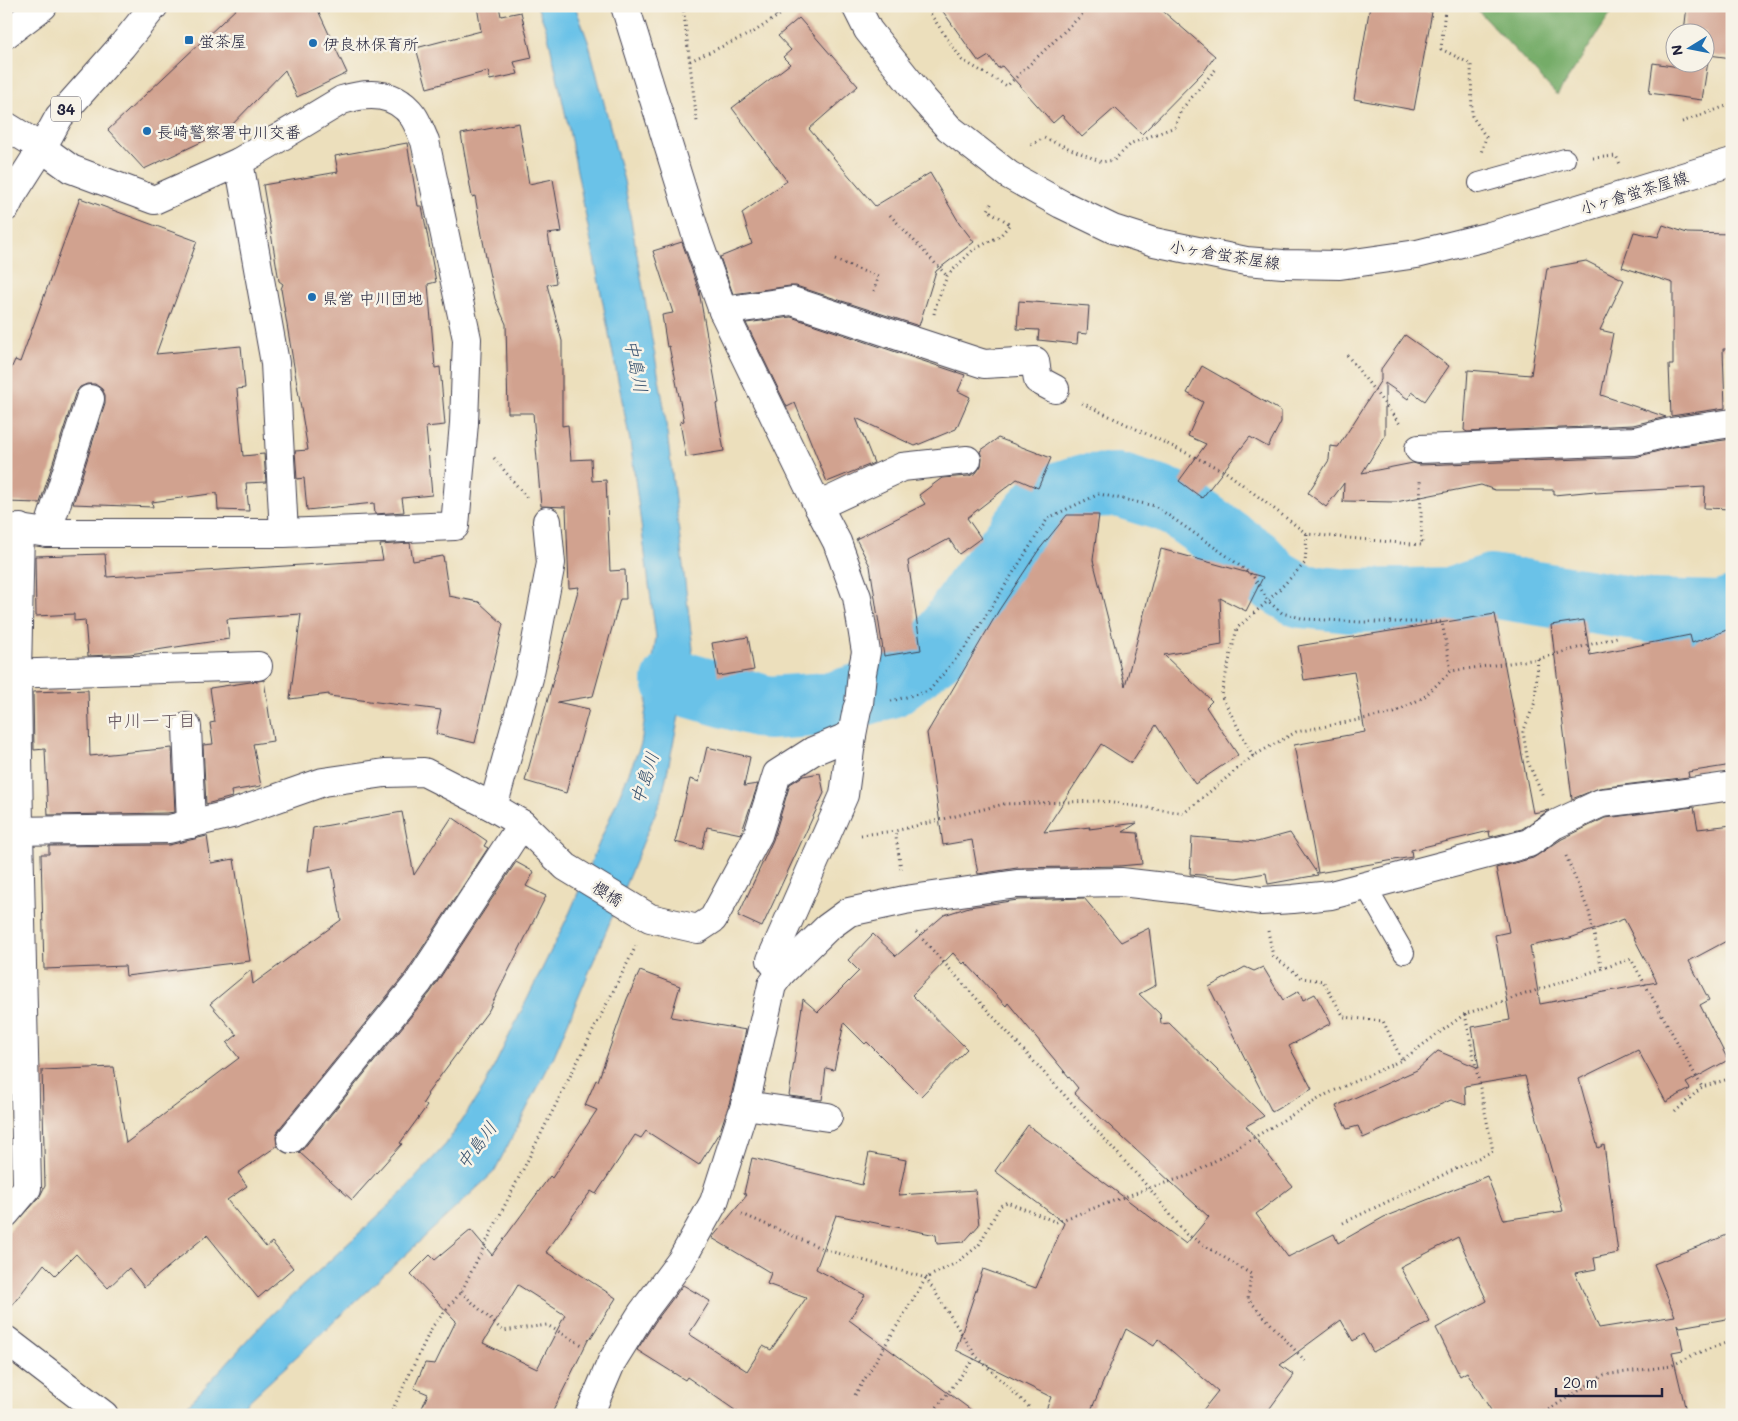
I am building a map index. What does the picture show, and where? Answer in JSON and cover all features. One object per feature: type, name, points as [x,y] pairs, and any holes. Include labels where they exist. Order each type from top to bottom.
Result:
[{"type":"main road","points":[[6,34],[43,6]]},
{"type":"main road","name":"34","points":[[6,207],[59,117],[122,46],[154,6]]},
{"type":"main road","points":[[624,6],[697,238],[723,311],[837,542],[857,597],[866,652],[844,795],[771,960],[781,972]]},
{"type":"main road","name":"小ヶ倉蛍茶屋線","points":[[856,6],[868,30],[923,99],[950,128],[1009,175],[1061,204],[1113,229],[1154,242],[1246,261],[1340,265],[1417,254],[1490,236],[1732,162]]},
{"type":"main road","points":[[6,126],[42,148],[71,169],[154,200],[239,162],[342,100],[359,94],[397,100],[413,116],[425,140],[467,338],[464,423],[455,526],[284,533],[47,533],[13,528],[12,831],[27,1188],[6,1213]]},
{"type":"main road","points":[[239,162],[275,363],[284,533]]},
{"type":"main road","points":[[723,311],[792,301],[984,364],[1035,361],[1038,380],[1055,389]]},
{"type":"main road","points":[[47,533],[90,399]]},
{"type":"main road","points":[[1419,449],[1635,442],[1671,432],[1732,423]]},
{"type":"main road","points":[[818,506],[902,467],[967,460]]},
{"type":"main road","points":[[493,807],[529,678],[551,563],[547,521]]},
{"type":"main road","points":[[12,674],[258,666]]},
{"type":"main road","name":"櫻橋","points":[[12,831],[169,829],[232,814],[323,782],[385,773],[424,772],[522,824],[566,867],[650,918],[698,929],[713,919],[758,835],[777,774],[813,752],[856,716]]},
{"type":"main road","points":[[187,728],[191,824]]},
{"type":"main road","points":[[589,1415],[612,1361],[642,1313],[681,1261],[714,1202],[745,1104],[772,985],[781,972],[827,928],[849,912],[898,902],[1017,884],[1121,882],[1182,889],[1261,902],[1331,895],[1529,843],[1554,825],[1601,803],[1732,786]]},
{"type":"main road","points":[[292,1139],[418,983],[522,824]]},
{"type":"main road","points":[[745,1104],[828,1117]]},
{"type":"main road","points":[[6,1340],[104,1415]]},
{"type":"lane","points":[[1479,183],[1565,160]]},
{"type":"lane","points":[[1366,887],[1404,952]]},
{"type":"path","points":[[683,6],[690,61],[754,32],[793,6]]},
{"type":"path","points":[[772,6],[777,18]]},
{"type":"path","points":[[926,6],[962,60],[1007,86],[1091,6]]},
{"type":"path","points":[[1445,9],[1441,49],[1471,64],[1472,116],[1486,137],[1475,174],[1479,183]]},
{"type":"path","points":[[1031,145],[1044,138],[1102,162],[1114,160],[1132,143],[1174,128],[1181,110],[1216,69]]},
{"type":"path","points":[[1682,122],[1732,104]]},
{"type":"path","points":[[929,347],[936,305],[947,276],[973,250],[1000,236],[1010,224],[988,210],[996,194]]},
{"type":"path","points":[[890,215],[947,276]]},
{"type":"path","points":[[835,260],[878,277],[865,324]]},
{"type":"path","points":[[1055,389],[1226,472],[1307,534],[1422,544],[1419,449],[1347,355]]},
{"type":"path","points":[[464,423],[547,521]]},
{"type":"path","points":[[856,716],[929,691],[968,644],[1048,518],[1100,494],[1155,506],[1253,576],[1268,601],[1282,613],[1305,619],[1362,622],[1442,622],[1451,671]]},
{"type":"path","points":[[1252,756],[1221,695],[1237,628],[1268,601],[1305,563],[1307,534]]},
{"type":"path","points":[[1306,1362],[1248,1299],[1251,1274],[1186,1234],[1149,1188],[898,902],[895,831],[1004,804],[1099,802],[1184,813],[1252,756],[1296,732],[1394,712],[1424,697],[1451,671],[1538,659],[1617,637]]},
{"type":"path","points":[[1538,659],[1535,702],[1523,732],[1528,762],[1589,912],[1602,969]]},
{"type":"path","points":[[1261,902],[1274,956],[1302,978],[1322,980],[1344,1017],[1383,1021],[1402,1060]]},
{"type":"path","points":[[390,1415],[432,1327],[461,1292],[650,918]]},
{"type":"path","points":[[855,1395],[926,1278],[958,1262],[979,1244],[1000,1206],[1007,1202],[1056,1222],[1149,1188],[1191,1175],[1327,1094],[1402,1060],[1465,1014],[1631,960],[1702,1087]]},
{"type":"path","points":[[1343,1223],[1493,1151],[1465,1014]]},
{"type":"path","points":[[1676,1112],[1702,1087],[1732,1078]]},
{"type":"path","points":[[714,1202],[823,1249],[926,1278],[976,1356],[1029,1407],[1030,1415]]},
{"type":"path","points":[[461,1292],[504,1331],[547,1325],[612,1361]]},
{"type":"path","points":[[1540,1415],[1604,1375],[1671,1366],[1697,1353],[1726,1342],[1732,1342]]},
{"type":"path","points":[[931,1415],[976,1356]]},
{"type":"green space","points":[[1474,6],[1616,6],[1557,95]]},
{"type":"water","name":"中島川","points":[[537,6],[575,6],[589,44],[624,181],[664,407],[693,649],[662,797],[554,1056],[494,1172],[234,1415],[179,1415],[269,1317],[396,1199],[446,1144],[484,1087],[570,912],[641,744],[656,637],[630,441],[569,130],[547,31]]},
{"type":"building","points":[[239,6],[316,6],[347,73],[297,97],[285,70],[227,130],[144,169],[108,130]]},
{"type":"building","points":[[477,6],[499,6],[501,16],[521,12],[532,58],[514,62],[518,74],[490,80],[488,71],[427,88],[416,48],[481,31]]},
{"type":"building","points":[[939,6],[1157,6],[1215,56],[1205,70],[1142,134],[1115,108],[1082,137],[1062,115],[1053,123],[1002,66],[998,68],[989,56],[979,62]]},
{"type":"building","points":[[1370,6],[1406,6],[1432,12],[1414,110],[1354,99]]},
{"type":"building","points":[[1687,6],[1732,6],[1732,58],[1716,56],[1716,22],[1685,22]]},
{"type":"building","points":[[799,18],[858,86],[809,129],[875,206],[930,173],[960,224],[974,242],[936,271],[919,326],[796,286],[733,294],[720,257],[752,244],[742,213],[787,181],[732,108],[790,64],[783,57],[791,50],[778,36]]},
{"type":"building","points":[[1653,63],[1666,65],[1666,72],[1706,72],[1702,100],[1649,93]]},
{"type":"building","points":[[519,123],[529,184],[553,179],[562,232],[548,234],[556,283],[547,285],[562,341],[562,426],[568,425],[571,460],[591,459],[592,481],[606,480],[610,571],[625,570],[626,599],[620,599],[593,696],[557,702],[589,709],[566,793],[525,781],[579,587],[569,588],[566,507],[541,506],[533,413],[508,413],[506,324],[495,299],[475,196],[472,197],[461,134]]},
{"type":"building","points":[[407,143],[418,206],[422,206],[436,282],[428,284],[435,368],[440,367],[445,425],[426,427],[432,495],[402,498],[404,512],[375,514],[374,503],[307,510],[304,478],[297,479],[295,451],[308,450],[281,289],[283,284],[279,281],[263,185],[338,172],[335,156]]},
{"type":"building","points":[[80,198],[197,241],[156,354],[241,346],[245,388],[237,389],[243,456],[264,454],[266,482],[246,483],[249,511],[218,510],[217,493],[152,502],[153,507],[73,504],[105,403],[105,395],[102,389],[95,384],[87,384],[80,387],[75,394],[40,503],[6,502],[6,380],[15,360],[20,362]]},
{"type":"building","points":[[1663,225],[1687,233],[1732,234],[1732,349],[1723,349],[1725,408],[1671,416],[1669,365],[1673,365],[1673,283],[1622,267],[1634,232],[1658,237]]},
{"type":"building","points":[[682,242],[699,291],[719,403],[716,404],[724,451],[686,457],[680,422],[684,421],[669,346],[667,347],[662,315],[673,313],[653,251]]},
{"type":"building","points":[[1586,261],[1624,280],[1600,330],[1613,333],[1601,395],[1666,417],[1633,425],[1467,432],[1464,430],[1468,370],[1531,375],[1547,268]]},
{"type":"building","points":[[1019,301],[1089,306],[1087,334],[1078,333],[1077,344],[1038,340],[1039,330],[1017,329]]},
{"type":"building","points":[[791,317],[965,375],[958,391],[970,397],[956,429],[915,446],[856,418],[874,463],[827,482],[795,403],[787,407],[746,323]]},
{"type":"building","points":[[1405,335],[1449,366],[1425,401],[1412,392],[1408,399],[1385,383],[1385,436],[1362,473],[1413,463],[1420,465],[1636,457],[1674,447],[1732,439],[1732,509],[1704,508],[1705,487],[1595,493],[1595,491],[1554,495],[1554,490],[1495,490],[1481,485],[1396,502],[1344,501],[1343,503],[1344,483],[1326,507],[1308,493],[1329,460],[1330,446],[1338,447],[1381,380],[1381,369]]},
{"type":"building","points":[[1202,366],[1281,411],[1281,422],[1268,447],[1250,437],[1202,498],[1179,481],[1206,444],[1188,436],[1203,402],[1187,393]]},
{"type":"building","points":[[998,438],[1051,458],[1038,488],[1017,479],[967,518],[981,538],[959,554],[949,539],[908,561],[921,650],[884,656],[870,566],[856,539],[925,504],[919,495],[942,478],[969,476],[976,473],[981,466],[982,458],[980,451]]},
{"type":"building","points":[[1067,515],[1099,515],[1093,560],[1125,686],[1161,549],[1263,577],[1246,611],[1220,598],[1222,645],[1164,655],[1212,701],[1206,707],[1238,755],[1195,784],[1156,725],[1131,763],[1101,744],[1044,832],[1137,823],[1123,832],[1138,833],[1142,864],[1017,868],[978,874],[972,840],[943,845],[927,733],[999,610],[1038,551]]},
{"type":"building","points":[[410,543],[413,561],[443,556],[449,596],[479,602],[503,624],[475,743],[436,734],[441,710],[329,696],[329,694],[290,699],[301,614],[227,619],[229,639],[130,654],[88,656],[85,620],[74,621],[74,614],[36,616],[35,556],[105,554],[107,577],[383,560],[380,545]]},
{"type":"building","points":[[1495,614],[1533,813],[1549,810],[1522,829],[1490,837],[1489,831],[1411,850],[1412,857],[1318,873],[1294,745],[1365,732],[1354,672],[1304,680],[1298,646]]},
{"type":"building","points":[[1584,620],[1590,655],[1690,635],[1692,643],[1732,628],[1732,765],[1688,772],[1689,777],[1599,788],[1572,799],[1551,625]]},
{"type":"building","points":[[748,637],[754,670],[718,676],[712,643]]},
{"type":"building","points":[[264,680],[273,741],[253,744],[261,786],[231,791],[232,797],[206,804],[203,745],[213,744],[210,723],[215,722],[210,688]]},
{"type":"building","points":[[88,690],[90,756],[172,748],[175,812],[48,815],[45,749],[34,750],[33,692]]},
{"type":"building","points":[[707,747],[750,757],[744,786],[758,784],[741,834],[707,827],[702,849],[675,842],[690,779],[699,782]]},
{"type":"building","points":[[820,773],[824,793],[762,927],[738,916],[773,840],[790,784],[803,776]]},
{"type":"building","points":[[1694,807],[1698,829],[1732,825],[1732,938],[1689,961],[1709,1000],[1700,1005],[1728,1060],[1686,1083],[1690,1089],[1666,1102],[1638,1050],[1579,1079],[1598,1148],[1604,1145],[1618,1253],[1594,1258],[1596,1269],[1575,1273],[1599,1328],[1675,1316],[1654,1264],[1732,1233],[1732,1318],[1680,1327],[1678,1324],[1683,1350],[1672,1352],[1687,1415],[1494,1415],[1467,1372],[1460,1376],[1436,1328],[1487,1301],[1458,1237],[1400,1267],[1430,1322],[1373,1352],[1363,1334],[1353,1341],[1341,1320],[1280,1365],[1294,1375],[1265,1415],[1199,1415],[1218,1391],[1158,1339],[1154,1346],[1126,1329],[1089,1415],[1044,1415],[1051,1397],[956,1350],[983,1269],[1036,1288],[1064,1223],[995,1171],[1028,1125],[1186,1244],[1209,1217],[1074,1093],[1078,1088],[1008,1003],[1006,1006],[965,962],[963,964],[953,953],[912,995],[967,1049],[921,1096],[867,1042],[865,1044],[844,1023],[834,1070],[826,1068],[822,1100],[789,1096],[803,999],[818,1012],[859,971],[848,960],[873,934],[896,956],[944,915],[969,907],[1018,900],[1084,898],[1121,942],[1149,928],[1156,985],[1139,994],[1160,1014],[1161,1024],[1169,1023],[1264,1116],[1246,1126],[1292,1186],[1256,1214],[1288,1257],[1334,1234],[1338,1243],[1384,1217],[1487,1176],[1504,1220],[1563,1211],[1525,1076],[1465,1086],[1466,1105],[1451,1100],[1363,1138],[1358,1126],[1347,1129],[1336,1106],[1417,1070],[1438,1051],[1479,1068],[1472,1027],[1510,1020],[1495,935],[1509,932],[1496,868],[1533,858],[1562,839],[1605,818]],"holes":[[[1624,919],[1657,982],[1540,1004],[1530,946],[1570,938]]]},
{"type":"building","points":[[402,812],[414,875],[452,817],[487,841],[484,846],[488,848],[405,974],[279,1129],[276,1137],[277,1146],[238,1173],[247,1186],[227,1200],[266,1247],[272,1242],[293,1268],[258,1298],[207,1235],[144,1287],[129,1268],[108,1288],[76,1254],[55,1275],[44,1264],[6,1313],[6,1234],[39,1198],[45,1186],[42,1070],[114,1067],[126,1143],[239,1058],[227,1043],[237,1035],[210,1004],[251,970],[253,984],[341,920],[332,866],[308,871],[313,828]]},
{"type":"building","points":[[1290,833],[1318,875],[1268,884],[1266,873],[1236,878],[1190,874],[1192,837],[1257,842]]},
{"type":"building","points":[[207,836],[211,863],[234,859],[250,961],[126,976],[125,966],[44,969],[41,854],[49,854],[49,846],[169,845]]},
{"type":"building","points":[[516,862],[534,872],[526,886],[546,896],[489,1010],[427,1094],[423,1103],[427,1106],[400,1143],[402,1144],[352,1200],[299,1152],[430,993]]},
{"type":"building","points":[[1245,967],[1254,971],[1263,967],[1283,1000],[1299,991],[1303,1000],[1315,994],[1331,1023],[1289,1046],[1312,1089],[1272,1112],[1209,987]]},
{"type":"building","points":[[640,971],[680,986],[671,1017],[746,1030],[730,1101],[720,1131],[699,1165],[646,1131],[641,1138],[635,1135],[596,1194],[591,1191],[546,1252],[616,1298],[589,1338],[551,1415],[419,1415],[428,1394],[414,1388],[425,1363],[435,1364],[456,1321],[411,1274],[430,1255],[435,1260],[471,1230],[492,1255],[550,1176],[552,1178],[597,1110],[585,1105],[596,1080],[598,1081],[627,999]],"holes":[[[518,1285],[565,1315],[537,1369],[483,1343]]]},
{"type":"building","points":[[869,1153],[906,1160],[899,1195],[975,1190],[979,1225],[964,1242],[937,1244],[936,1235],[836,1215],[816,1269],[865,1295],[849,1320],[978,1415],[742,1415],[687,1377],[685,1380],[637,1350],[683,1285],[710,1301],[689,1334],[747,1371],[763,1346],[771,1350],[806,1298],[767,1284],[771,1273],[712,1238],[747,1195],[744,1193],[752,1158],[862,1185]]},
{"type":"waterway","points":[[674,681],[768,708],[831,704],[890,686],[936,651],[975,591],[1050,496],[1085,486],[1118,485],[1172,502],[1254,560],[1273,580],[1301,596],[1350,601],[1452,599],[1491,586],[1649,611],[1720,613],[1732,609]]},
{"type":"place","name":"蛍茶屋","points":[[189,40]]},
{"type":"place","name":"伊良林保育所","points":[[313,43]]},
{"type":"place","name":"長崎警察署中川交番","points":[[147,131]]},
{"type":"place","name":"県営 中川団地","points":[[312,297]]},
{"type":"district","name":"中川一丁目","points":[[151,720]]}]
